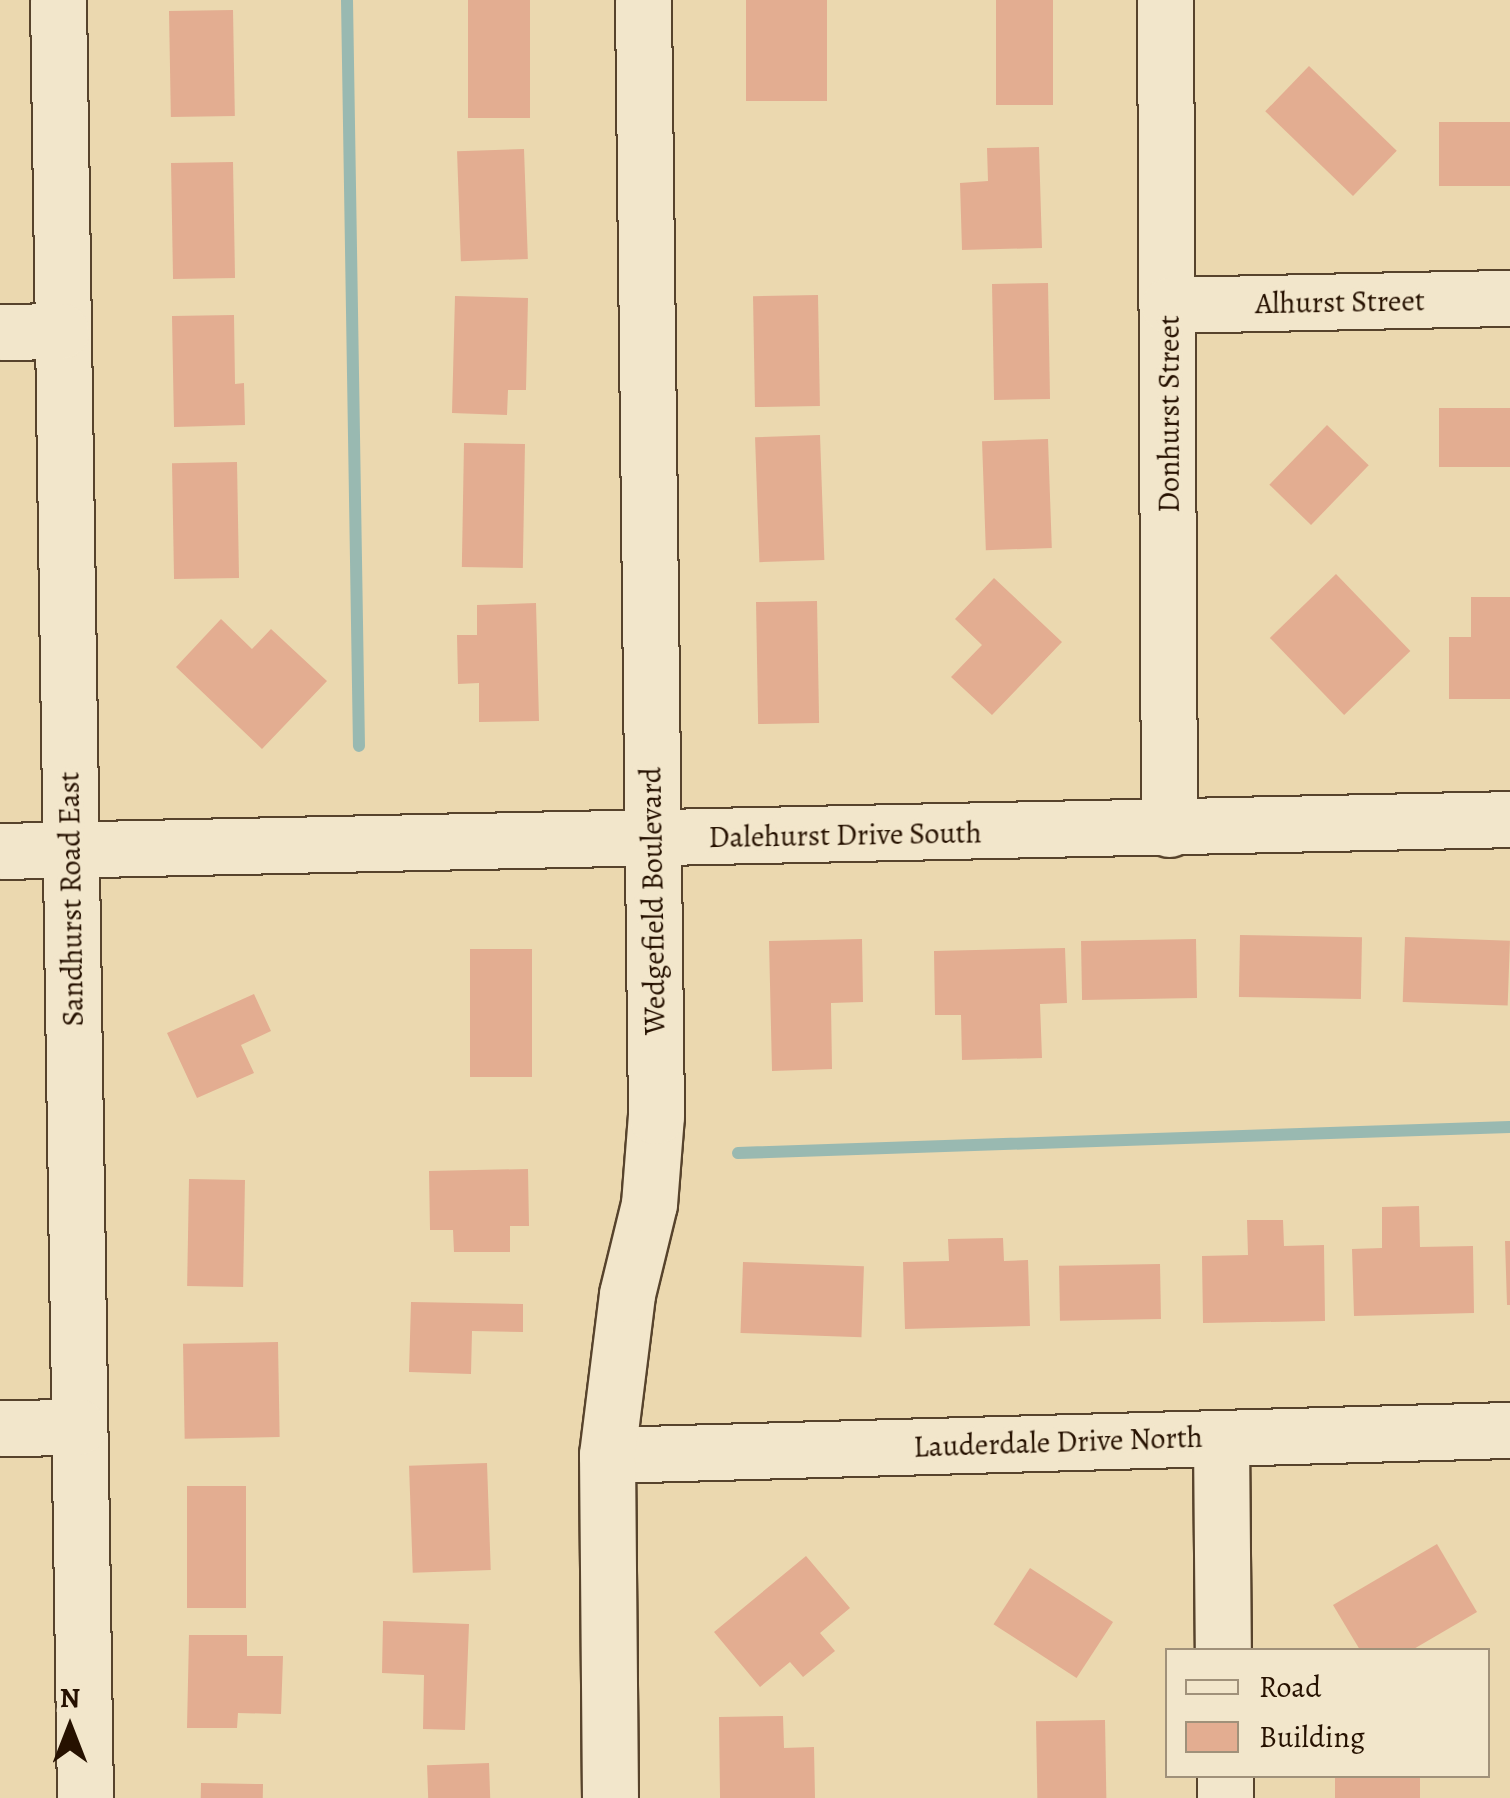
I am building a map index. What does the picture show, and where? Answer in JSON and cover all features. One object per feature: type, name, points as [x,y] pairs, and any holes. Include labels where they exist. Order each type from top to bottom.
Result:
[{"type":"street","name":"Sandhurst Road East","points":[[58,0],[85,1798]]},
{"type":"street","name":"Wedgefield Boulevard","points":[[610,1798],[606,1455],[628,1294],[650,1204],[656,1116],[643,0]]},
{"type":"street","name":"Donhurst Street","points":[[1165,0],[1170,305],[1169,828]]},
{"type":"street","name":"Alhurst Street","points":[[1170,305],[1510,298]]},
{"type":"street","points":[[0,332],[61,332]]},
{"type":"street","name":"Dalehurst Drive South","points":[[0,851],[1510,819]]},
{"type":"street","points":[[0,1428],[78,1427]]},
{"type":"street","name":"Lauderdale Drive North","points":[[606,1455],[1510,1430]]},
{"type":"street","points":[[1221,1438],[1224,1648]]},
{"type":"building","points":[[468,0],[530,0],[530,118],[468,118]]},
{"type":"building","points":[[746,0],[827,0],[827,101],[746,101]]},
{"type":"building","points":[[996,0],[1053,0],[1053,105],[996,105]]},
{"type":"building","points":[[233,10],[235,116],[171,117],[169,11]]},
{"type":"building","points":[[1309,66],[1397,151],[1353,196],[1265,111]]},
{"type":"building","points":[[1439,122],[1510,122],[1510,186],[1439,186]]},
{"type":"building","points":[[1039,147],[1042,248],[962,250],[960,183],[988,181],[987,148]]},
{"type":"building","points":[[524,149],[528,259],[461,261],[457,151]]},
{"type":"building","points":[[233,162],[235,278],[173,279],[171,163]]},
{"type":"building","points":[[1048,283],[1050,399],[994,400],[992,284]]},
{"type":"building","points":[[818,295],[820,406],[755,407],[753,296]]},
{"type":"building","points":[[455,296],[528,298],[526,390],[508,390],[507,415],[452,413]]},
{"type":"building","points":[[234,315],[235,384],[244,383],[245,425],[174,427],[172,316]]},
{"type":"building","points":[[1439,408],[1510,408],[1510,467],[1439,467]]},
{"type":"building","points":[[1327,425],[1369,465],[1311,525],[1269,485]]},
{"type":"building","points":[[820,435],[824,560],[759,562],[755,437]]},
{"type":"building","points":[[1048,439],[1052,548],[986,550],[982,441]]},
{"type":"building","points":[[464,443],[525,444],[523,568],[462,567]]},
{"type":"building","points":[[237,462],[239,578],[174,579],[172,463]]},
{"type":"building","points":[[1336,574],[1410,651],[1344,715],[1270,638]]},
{"type":"building","points":[[994,578],[1062,642],[992,715],[951,677],[982,645],[955,619]]},
{"type":"building","points":[[1471,597],[1510,597],[1510,699],[1449,699],[1449,637],[1471,637]]},
{"type":"building","points":[[817,601],[819,723],[758,724],[756,602]]},
{"type":"building","points":[[536,603],[539,721],[479,722],[479,683],[458,684],[457,635],[477,635],[477,605]]},
{"type":"building","points":[[221,619],[252,649],[271,629],[327,681],[262,749],[176,667]]},
{"type":"building","points":[[1240,935],[1362,937],[1361,999],[1239,997]]},
{"type":"building","points":[[1405,937],[1510,941],[1508,1006],[1403,1002]]},
{"type":"building","points":[[862,939],[863,1002],[831,1003],[832,1069],[772,1071],[769,941]]},
{"type":"building","points":[[1196,939],[1197,998],[1082,1000],[1081,941]]},
{"type":"building","points":[[1065,948],[1067,1003],[1040,1004],[1042,1058],[962,1060],[961,1015],[935,1015],[934,951]]},
{"type":"building","points":[[470,949],[532,949],[532,1077],[470,1077]]},
{"type":"building","points":[[254,994],[271,1031],[241,1045],[254,1073],[197,1098],[167,1033]]},
{"type":"building","points":[[528,1169],[529,1226],[510,1226],[510,1252],[454,1252],[453,1230],[430,1230],[429,1171]]},
{"type":"building","points":[[189,1179],[245,1180],[243,1287],[187,1286]]},
{"type":"building","points":[[1419,1206],[1420,1247],[1473,1246],[1474,1313],[1354,1316],[1352,1249],[1382,1248],[1382,1207]]},
{"type":"building","points":[[1247,1220],[1283,1220],[1284,1246],[1324,1245],[1325,1321],[1203,1323],[1202,1256],[1248,1255]]},
{"type":"building","points":[[1003,1238],[1004,1261],[1028,1260],[1030,1326],[905,1329],[903,1262],[949,1261],[948,1239]]},
{"type":"building","points":[[1505,1241],[1510,1241],[1510,1305],[1507,1305]]},
{"type":"building","points":[[743,1262],[864,1266],[861,1337],[741,1333]]},
{"type":"building","points":[[1160,1264],[1161,1319],[1060,1321],[1059,1266]]},
{"type":"building","points":[[411,1302],[523,1304],[523,1332],[472,1331],[471,1374],[409,1372]]},
{"type":"building","points":[[278,1342],[280,1437],[185,1439],[183,1344]]},
{"type":"building","points":[[487,1463],[491,1570],[413,1573],[409,1466]]},
{"type":"building","points":[[187,1486],[246,1486],[246,1608],[187,1608]]},
{"type":"building","points":[[1437,1544],[1477,1612],[1415,1648],[1359,1648],[1333,1605]]},
{"type":"building","points":[[806,1556],[850,1608],[820,1633],[835,1651],[803,1677],[790,1662],[760,1687],[714,1632]]},
{"type":"building","points":[[1030,1568],[1113,1622],[1077,1678],[994,1624]]},
{"type":"building","points":[[383,1621],[469,1624],[465,1730],[423,1729],[424,1675],[382,1673]]},
{"type":"building","points":[[189,1635],[247,1635],[247,1656],[283,1656],[281,1714],[238,1713],[237,1728],[187,1728]]},
{"type":"building","points":[[783,1716],[784,1748],[814,1747],[815,1798],[720,1798],[719,1717]]},
{"type":"building","points":[[1105,1720],[1106,1798],[1037,1798],[1036,1721]]},
{"type":"building","points":[[489,1763],[490,1798],[428,1798],[427,1765]]},
{"type":"building","points":[[1335,1778],[1420,1778],[1420,1798],[1335,1798]]},
{"type":"building","points":[[201,1783],[263,1784],[263,1798],[201,1798]]},
{"type":"waterway","points":[[347,0],[359,746]]},
{"type":"waterway","points":[[738,1153],[1510,1127]]}]
